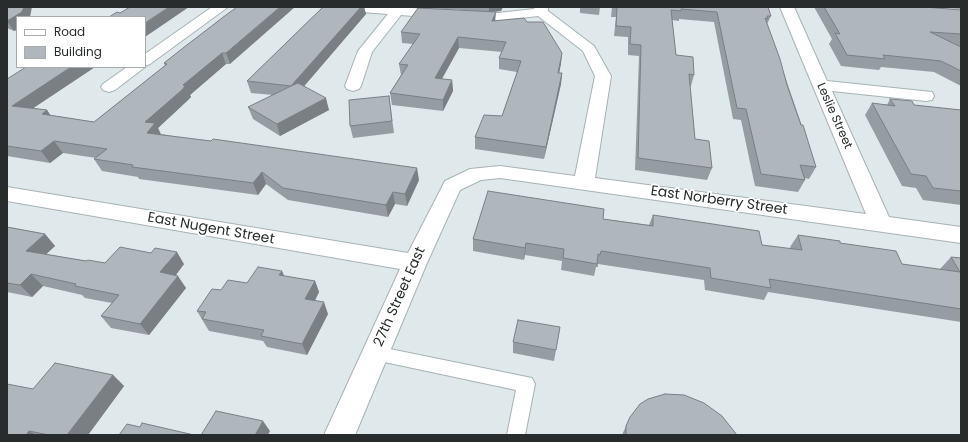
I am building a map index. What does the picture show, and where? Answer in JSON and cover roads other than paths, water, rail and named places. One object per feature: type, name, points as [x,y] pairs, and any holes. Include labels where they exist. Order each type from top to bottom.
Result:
[{"type":"street","points":[[146,60],[221,7]]},
{"type":"street","points":[[348,7],[489,18],[541,9],[589,49],[603,76],[584,182]]},
{"type":"street","name":"Leslie Street","points":[[787,7],[881,224]]},
{"type":"street","points":[[353,86],[365,51],[397,12]]},
{"type":"street","points":[[109,87],[136,68]]},
{"type":"street","points":[[820,85],[926,96]]},
{"type":"street","name":"East Norberry Street","points":[[477,174],[500,172],[584,182],[961,235]]},
{"type":"street","name":"27th Street East","points":[[339,435],[414,263],[452,186],[477,174]]},
{"type":"street","name":"East Nugent Street","points":[[7,194],[414,263]]},
{"type":"lane","points":[[375,353],[526,384],[516,435]]}]
